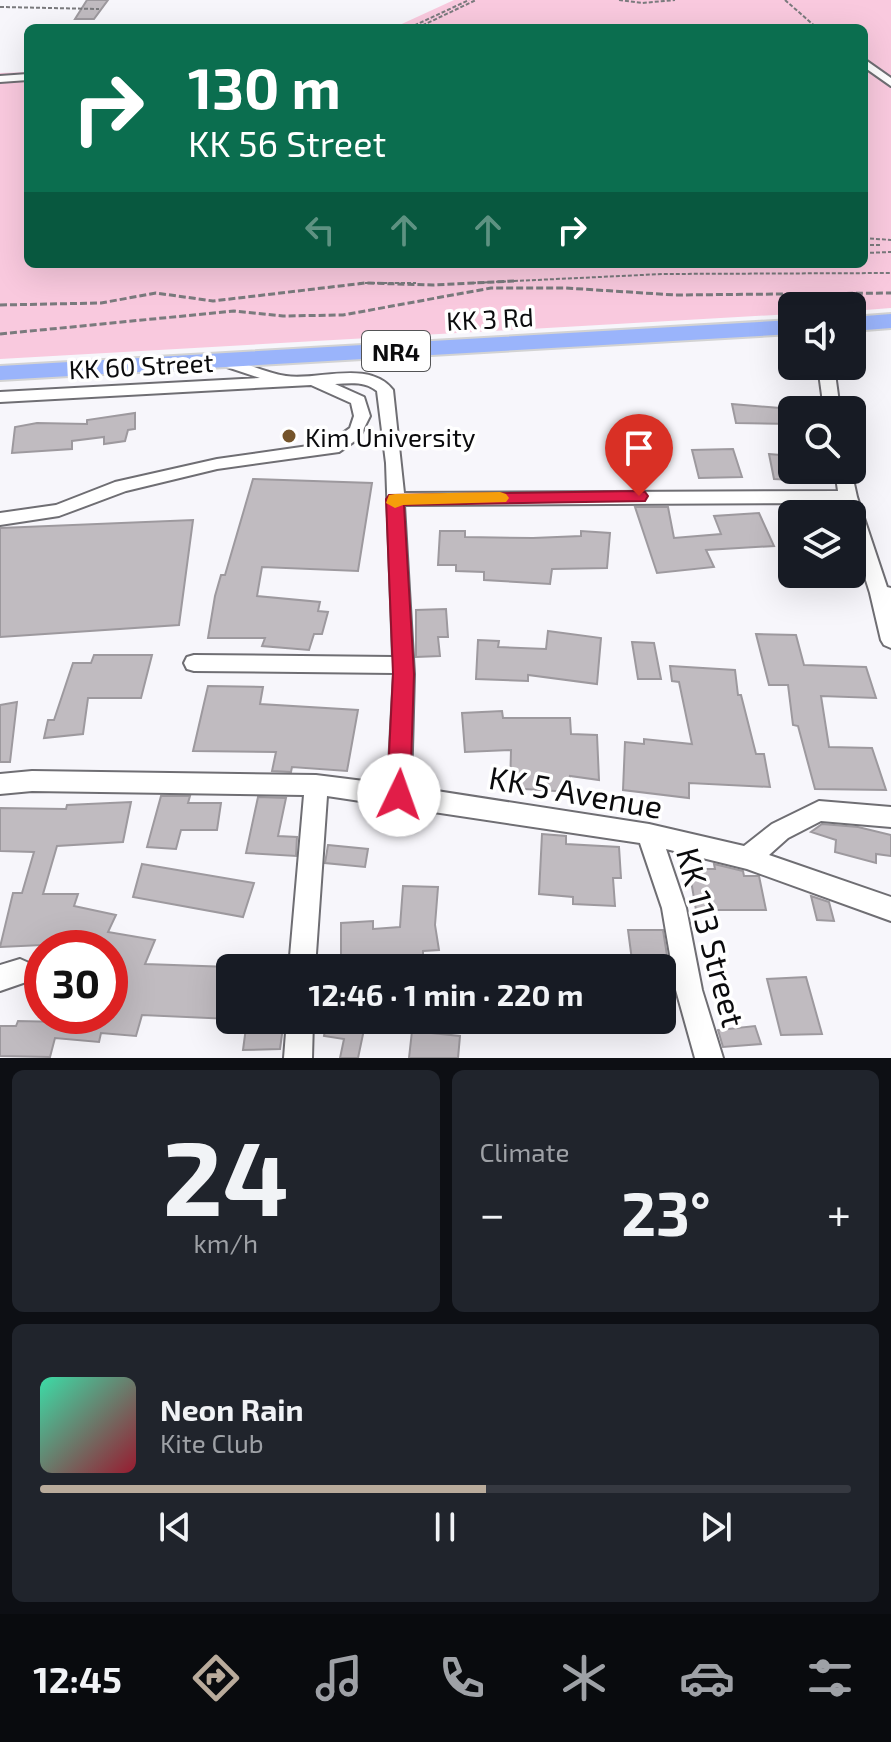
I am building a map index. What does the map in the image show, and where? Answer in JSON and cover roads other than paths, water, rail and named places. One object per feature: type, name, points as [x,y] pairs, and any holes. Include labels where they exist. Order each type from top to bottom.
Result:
[{"type":"highway","points":[[866,323],[891,321]]},
{"type":"highway","name":"KK 3 Rd","points":[[0,373],[778,328]]},
{"type":"street","points":[[868,65],[891,83]]},
{"type":"street","points":[[0,79],[24,77]]},
{"type":"street","points":[[226,362],[285,381]]},
{"type":"street","points":[[0,519],[59,510],[121,486],[190,470],[333,448],[348,442],[359,429],[362,418],[358,400],[314,380]]},
{"type":"street","name":"KK 60 Street","points":[[0,397],[314,380],[371,380],[380,384],[385,390],[394,463],[403,665],[399,795]]},
{"type":"street","points":[[846,484],[886,594],[891,640]]},
{"type":"street","points":[[395,499],[848,497]]},
{"type":"street","points":[[194,663],[403,665]]},
{"type":"street","name":"KK 5 Avenue","points":[[0,784],[32,781],[316,785],[399,795],[649,834],[747,858],[891,909]]},
{"type":"street","points":[[303,954],[316,785]]},
{"type":"street","points":[[747,858],[789,825],[819,811],[891,817]]},
{"type":"street","name":"KK 113 Street","points":[[649,834],[674,908],[689,990],[709,1058]]},
{"type":"street","points":[[298,1058],[299,1034]]},
{"type":"place","name":"Kim University","points":[[289,436]]}]
